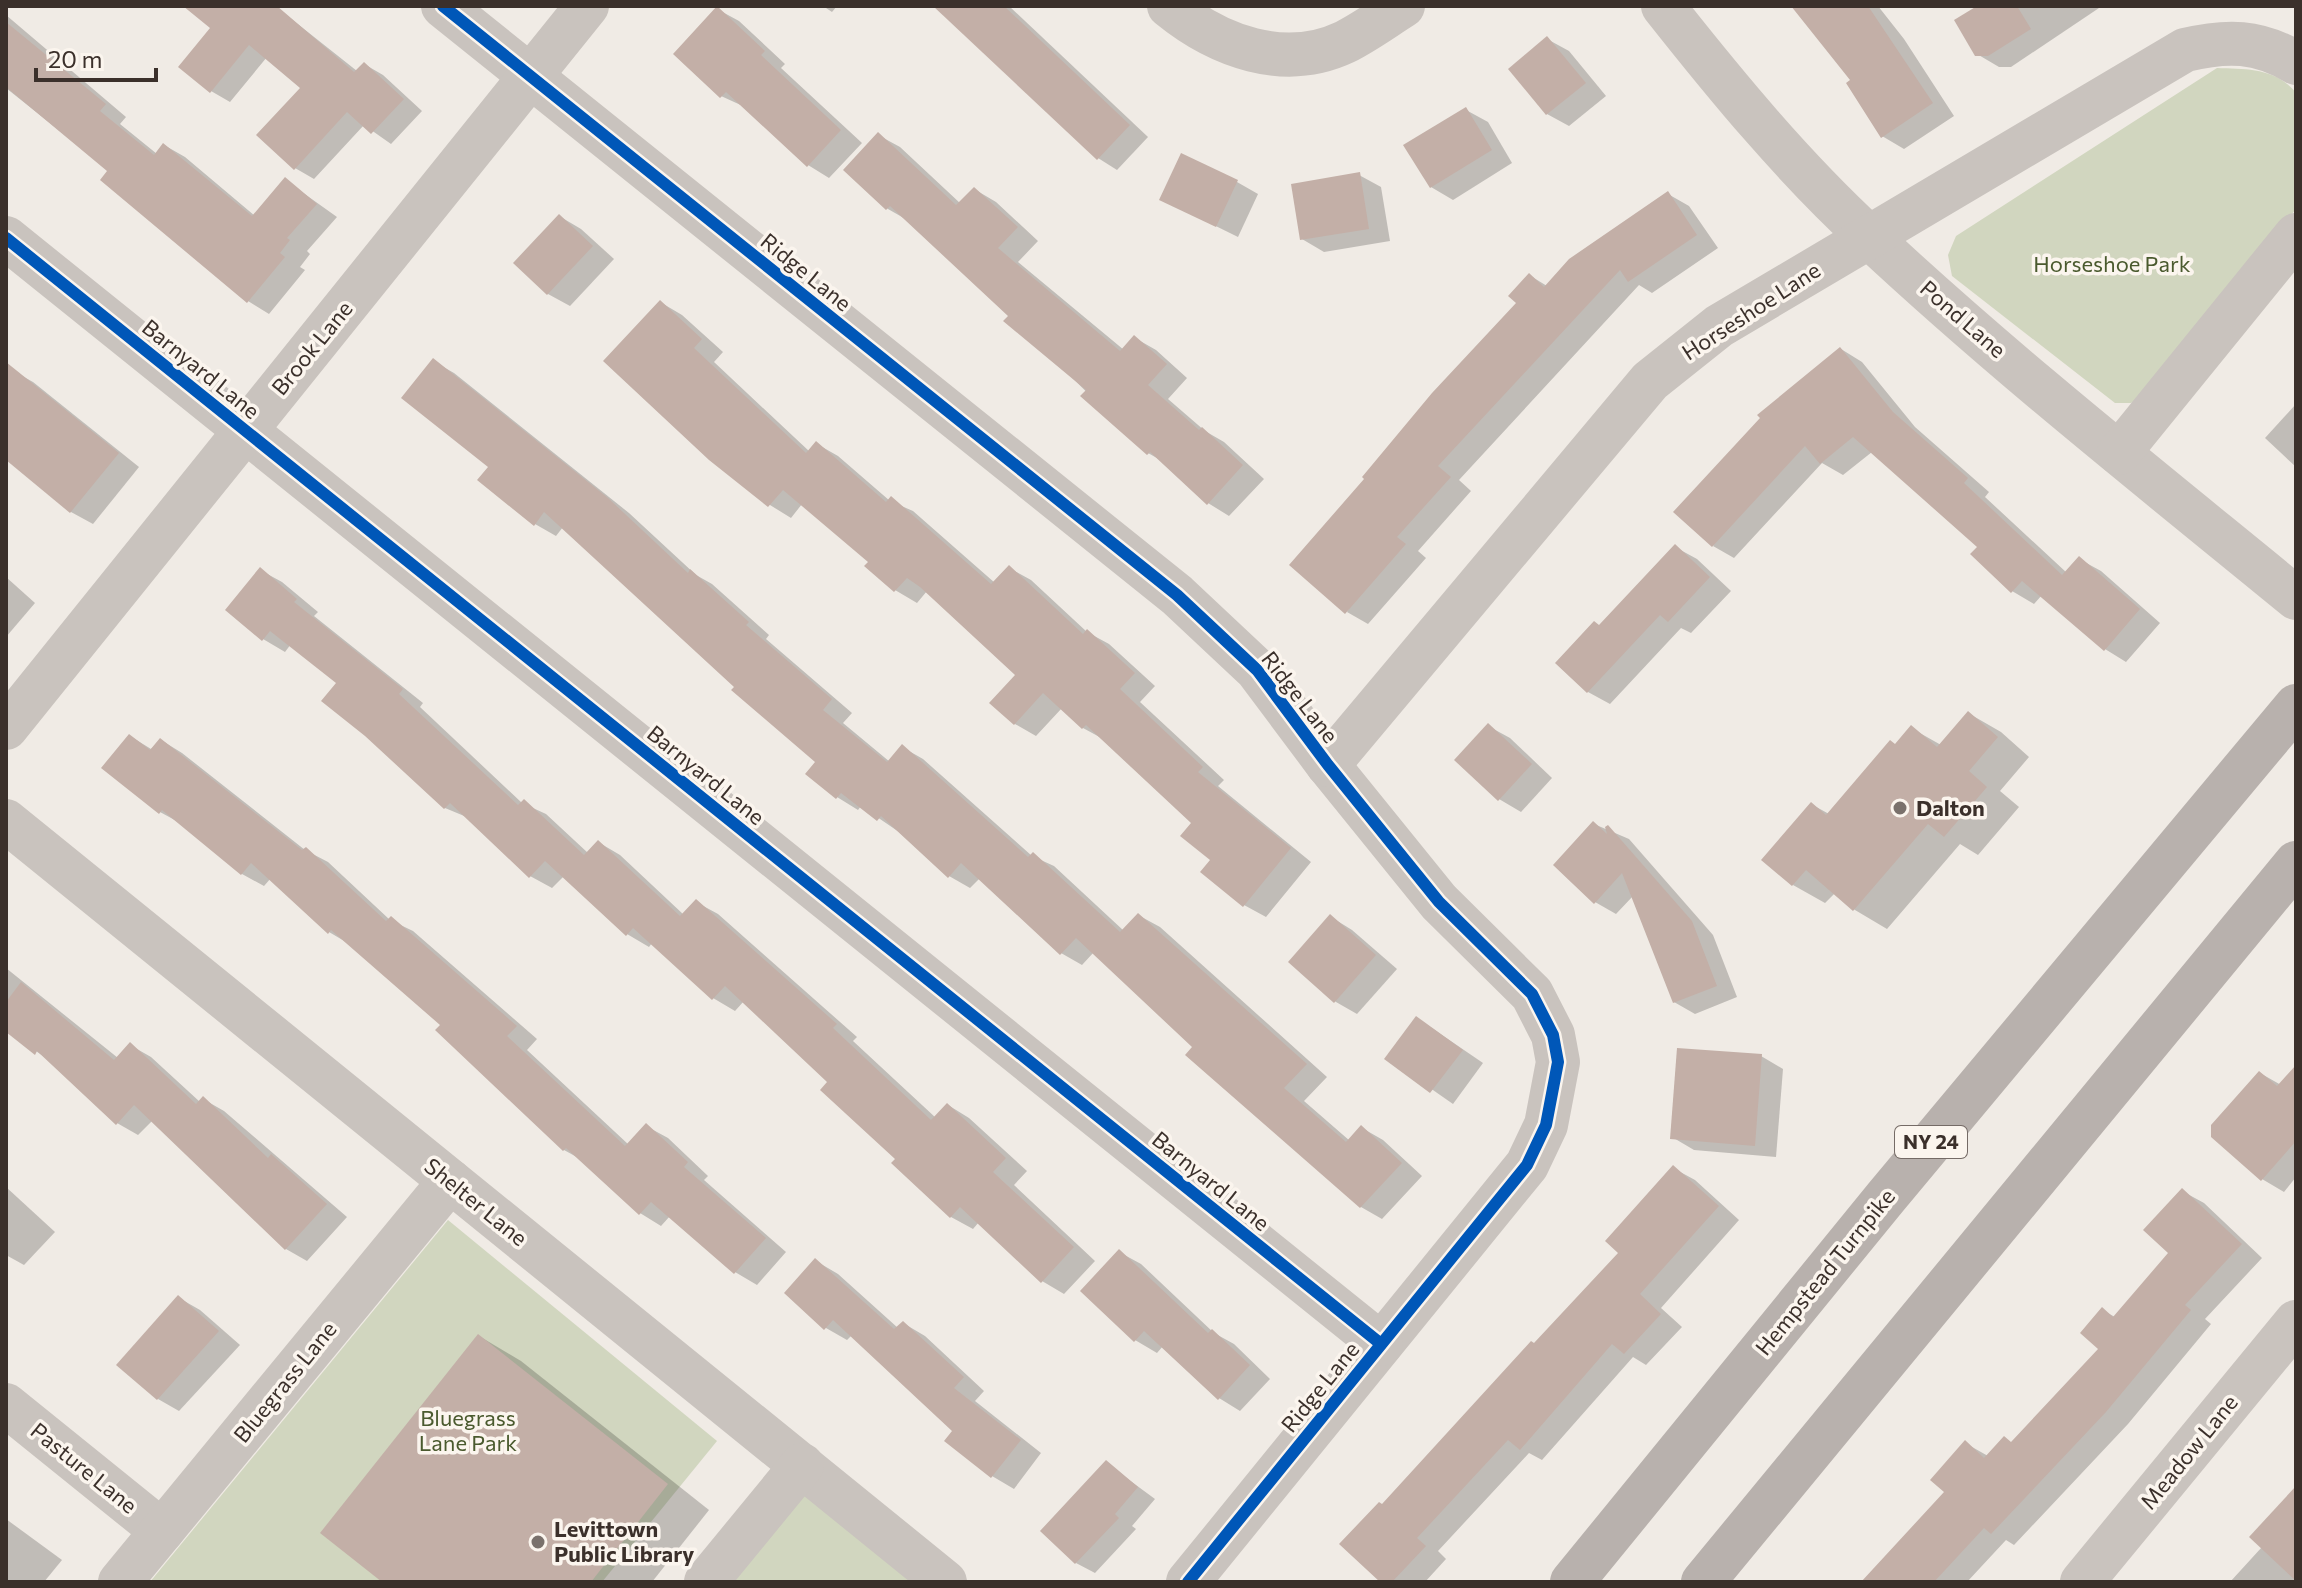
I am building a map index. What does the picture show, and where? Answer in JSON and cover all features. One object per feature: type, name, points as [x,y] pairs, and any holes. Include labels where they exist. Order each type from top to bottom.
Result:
[{"type":"main road","name":"Hempstead Turnpike","points":[[1572,1582],[1886,1197],[2296,706]]},
{"type":"main road","points":[[1703,1582],[2296,863]]},
{"type":"street","name":"Ridge Lane","points":[[443,6],[1177,595],[1257,670],[1328,765],[1439,902],[1532,994],[1553,1035],[1558,1062],[1546,1125],[1527,1165],[1188,1582]]},
{"type":"street","name":"Brook Lane","points":[[6,728],[587,6]]},
{"type":"street","points":[[1169,6],[1194,26],[1242,49],[1294,55],[1344,43],[1403,6]]},
{"type":"street","name":"Pond Lane","points":[[1663,6],[1746,110],[1867,236],[2119,453],[2296,598]]},
{"type":"street","name":"Horseshoe Lane","points":[[1328,765],[1650,381],[1719,326],[2185,50],[2217,42],[2249,42],[2276,51],[2296,63]]},
{"type":"street","points":[[2119,453],[2296,235]]},
{"type":"street","name":"Barnyard Lane","points":[[6,238],[1381,1344]]},
{"type":"street","name":"Shelter Lane","points":[[6,821],[945,1582]]},
{"type":"street","name":"Bluegrass Lane","points":[[120,1582],[450,1181]]},
{"type":"street","name":"Meadow Lane","points":[[2082,1582],[2296,1322]]},
{"type":"street","name":"Pasture Lane","points":[[6,1405],[162,1531]]},
{"type":"street","points":[[706,1582],[802,1465]]},
{"type":"green space","name":"Horseshoe Park","points":[[2217,68],[2270,74],[2296,93],[2296,209],[2142,396],[2131,403],[2115,403],[1952,276],[1948,255],[1956,236]]},
{"type":"green space","name":"Bluegrass Lane Park","points":[[448,1220],[717,1441],[602,1582],[150,1582]]},
{"type":"green space","points":[[805,1489],[920,1582],[730,1582]]},
{"type":"building","points":[[183,6],[277,6],[354,72],[364,62],[404,99],[371,134],[347,112],[294,170],[256,135],[300,88],[249,45],[210,93],[178,67],[210,28]]},
{"type":"building","points":[[717,6],[765,51],[761,55],[841,130],[807,167],[726,92],[720,98],[673,54]]},
{"type":"building","points":[[933,6],[1004,6],[1130,125],[1097,160]]},
{"type":"building","points":[[1791,6],[1868,6],[1933,103],[1881,138],[1846,83],[1850,80]]},
{"type":"building","points":[[1977,6],[2017,6],[2031,29],[1988,56],[1975,56],[1954,20]]},
{"type":"building","points":[[6,22],[106,104],[100,111],[154,155],[163,143],[252,216],[285,177],[317,204],[287,238],[290,240],[280,253],[285,257],[247,303],[100,180],[107,171],[6,87]]},
{"type":"building","points":[[1547,36],[1586,83],[1546,115],[1508,69]]},
{"type":"building","points":[[1466,107],[1492,150],[1430,188],[1403,145]]},
{"type":"building","points":[[878,132],[956,205],[974,187],[1018,227],[998,248],[1120,351],[1134,335],[1167,364],[1148,385],[1199,430],[1202,427],[1243,465],[1207,505],[1150,452],[1147,455],[1080,396],[1086,390],[1003,321],[1008,316],[890,206],[886,210],[843,170]]},
{"type":"building","points":[[1181,153],[1238,180],[1216,227],[1159,200]]},
{"type":"building","points":[[1360,172],[1369,229],[1300,240],[1291,184]]},
{"type":"building","points":[[1668,191],[1697,235],[1628,282],[1620,270],[1438,466],[1451,477],[1397,537],[1406,544],[1345,614],[1289,565],[1364,479],[1362,477],[1432,393],[1516,303],[1508,296],[1529,273],[1544,287],[1569,259]]},
{"type":"building","points":[[559,214],[593,246],[547,295],[513,263]]},
{"type":"building","points":[[660,300],[702,339],[694,348],[806,453],[816,441],[886,502],[891,496],[991,584],[1009,565],[1083,634],[1087,629],[1135,673],[1120,689],[1203,767],[1198,772],[1291,848],[1243,907],[1200,872],[1210,860],[1180,836],[1191,823],[1086,725],[1082,729],[1043,693],[1014,725],[989,703],[1015,675],[920,587],[907,578],[894,592],[864,566],[868,562],[783,490],[768,507],[709,460],[603,361]]},
{"type":"building","points":[[1840,347],[1893,412],[1968,478],[1964,483],[2062,575],[2079,556],[2140,609],[2104,651],[2022,581],[2011,593],[1970,554],[1977,547],[1853,437],[1820,464],[1805,446],[1712,547],[1673,512],[1760,418],[1757,415]]},
{"type":"building","points":[[433,358],[608,498],[688,573],[690,569],[749,622],[746,625],[832,699],[823,710],[887,762],[902,744],[1028,857],[1033,852],[1120,932],[1138,913],[1307,1064],[1284,1088],[1346,1142],[1361,1125],[1402,1163],[1360,1208],[1185,1055],[1192,1047],[1076,938],[1060,955],[961,863],[948,878],[881,816],[877,821],[841,793],[836,799],[805,774],[815,762],[731,690],[734,687],[544,512],[534,526],[477,480],[488,467],[401,398]]},
{"type":"building","points":[[6,362],[119,453],[70,513],[6,460]]},
{"type":"building","points":[[1675,544],[1710,577],[1668,622],[1660,615],[1587,693],[1555,663],[1594,621],[1599,625]]},
{"type":"building","points":[[260,567],[297,599],[294,602],[403,689],[399,694],[518,805],[524,799],[584,855],[598,840],[680,916],[696,899],[837,1024],[833,1028],[931,1120],[947,1103],[1006,1158],[993,1172],[1074,1247],[1041,1283],[960,1207],[950,1218],[891,1163],[895,1159],[820,1090],[827,1082],[725,986],[712,1000],[633,928],[626,936],[545,861],[529,878],[450,803],[444,809],[365,736],[321,701],[336,683],[270,631],[262,641],[225,610]]},
{"type":"building","name":"Dalton","points":[[1968,711],[1998,737],[1969,771],[1987,787],[1944,837],[1928,824],[1853,911],[1806,870],[1792,886],[1761,860],[1811,802],[1826,815],[1890,740],[1895,744],[1911,725],[1937,747]]},
{"type":"building","points":[[1488,723],[1532,764],[1498,801],[1454,760]]},
{"type":"building","points":[[129,734],[150,750],[160,738],[302,850],[306,847],[386,921],[391,916],[517,1026],[507,1036],[625,1146],[646,1123],[688,1162],[684,1167],[766,1238],[734,1274],[651,1202],[639,1215],[566,1148],[563,1151],[435,1030],[440,1025],[331,930],[328,934],[251,863],[241,875],[162,810],[159,814],[101,768]]},
{"type":"building","points":[[1593,821],[1607,834],[1605,827],[1608,825],[1692,921],[1717,986],[1673,1003],[1622,873],[1594,904],[1553,865]]},
{"type":"building","points":[[1330,914],[1376,955],[1334,1003],[1288,962]]},
{"type":"building","points":[[21,982],[114,1060],[130,1042],[196,1104],[203,1096],[268,1158],[271,1154],[327,1204],[285,1250],[134,1105],[116,1125],[37,1051],[35,1055],[6,1032],[6,1002]]},
{"type":"building","points":[[1416,1016],[1463,1050],[1430,1093],[1384,1059]]},
{"type":"building","points":[[1677,1048],[1762,1054],[1755,1146],[1670,1139]]},
{"type":"building","points":[[2296,1065],[2296,1141],[2261,1181],[2211,1137],[2211,1125],[2259,1071],[2277,1086]]},
{"type":"building","points":[[1673,1165],[1719,1206],[1640,1294],[1661,1314],[1624,1354],[1612,1344],[1520,1450],[1508,1440],[1417,1538],[1426,1546],[1392,1582],[1380,1582],[1339,1544],[1379,1502],[1382,1504],[1531,1341],[1534,1343],[1618,1253],[1605,1241]]},
{"type":"building","points":[[2182,1188],[2242,1244],[2185,1305],[2191,1310],[2106,1412],[1991,1534],[1984,1528],[1934,1582],[1861,1582],[1944,1492],[1930,1480],[1965,1440],[1984,1458],[2004,1436],[2011,1442],[2098,1349],[2080,1333],[2102,1307],[2113,1317],[2168,1253],[2143,1230]]},
{"type":"building","points":[[1119,1249],[1208,1333],[1212,1329],[1250,1365],[1218,1400],[1144,1331],[1134,1342],[1080,1291]]},
{"type":"building","points":[[815,1258],[894,1329],[903,1321],[964,1377],[954,1388],[1021,1440],[991,1478],[944,1441],[952,1431],[833,1320],[824,1330],[784,1293]]},
{"type":"building","points":[[178,1295],[219,1331],[157,1400],[116,1365]]},
{"type":"building","points":[[478,1334],[668,1484],[591,1582],[382,1582],[320,1533]]},
{"type":"building","points":[[1106,1460],[1138,1487],[1115,1514],[1119,1518],[1075,1564],[1040,1531]]},
{"type":"building","points":[[2296,1486],[2296,1581],[2249,1537]]},
{"type":"cycle path","points":[[443,6],[1177,595],[1257,670],[1328,765],[1439,902],[1532,994],[1553,1035],[1558,1062],[1546,1125],[1527,1165],[1188,1582]]},
{"type":"cycle path","points":[[6,238],[1381,1344]]},
{"type":"place","name":"Dalton","points":[[1900,808]]},
{"type":"place","name":"Levittown Public Library","points":[[538,1542]]}]
